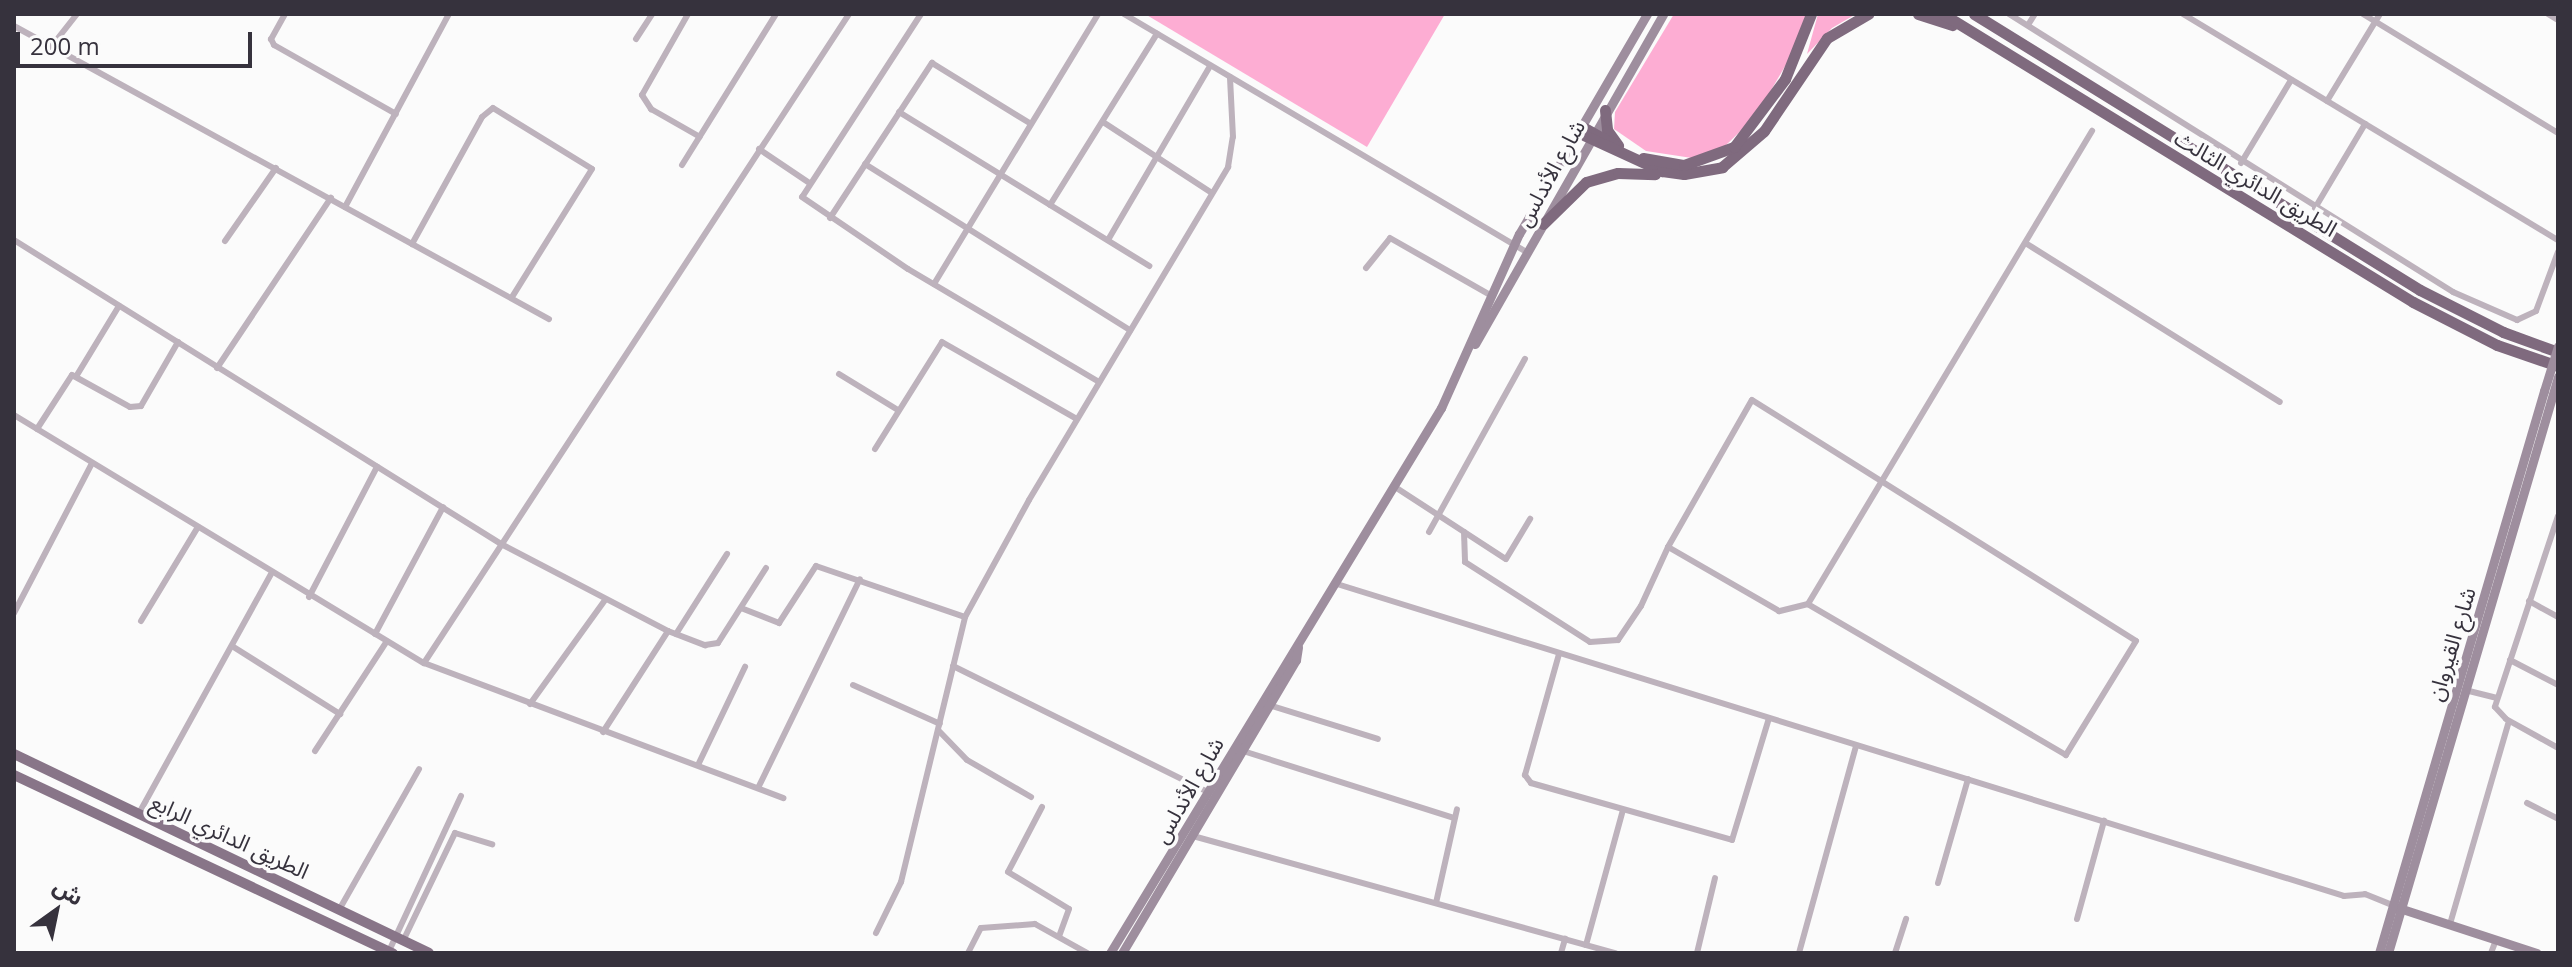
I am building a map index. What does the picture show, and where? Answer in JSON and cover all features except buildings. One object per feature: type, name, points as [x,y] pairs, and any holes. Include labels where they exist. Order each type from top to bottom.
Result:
[{"type":"highway","points":[[1585,132],[1621,149],[1684,165],[1734,147],[1785,79],[1811,14]]},
{"type":"highway","points":[[1543,224],[1586,182],[1618,173],[1684,174],[1722,167],[1750,147],[1827,38],[1868,14]]},
{"type":"highway","points":[[1918,14],[1968,30]]},
{"type":"highway","name":"الطريق الدائري الثالث","points":[[1943,14],[2413,302],[2497,345],[2558,366]]},
{"type":"highway","name":"الطريق الدائري الثالث","points":[[1974,14],[2420,290],[2503,332],[2558,349]]},
{"type":"highway","points":[[1605,110],[1607,130],[1621,149]]},
{"type":"highway","points":[[1585,132],[1641,165],[1684,174]]},
{"type":"main road","name":"شارع الأندلس","points":[[1122,953],[1243,751],[1298,647],[1395,487],[1543,224],[1585,132],[1647,14]]},
{"type":"main road","name":"شارع الأندلس","points":[[1471,350],[1514,245],[1585,132],[1605,110],[1663,14]]},
{"type":"main road","name":"شارع القيروان","points":[[2379,953],[2397,907],[2465,690],[2549,392],[2558,349]]},
{"type":"main road","name":"شارع القيروان","points":[[2388,953],[2397,907],[2549,392],[2558,377]]},
{"type":"main road","name":"شارع الأندلس","points":[[1110,953],[1288,656],[1298,647]]},
{"type":"main road","name":"الطريق الدائري الرابع","points":[[14,754],[429,953]]},
{"type":"main road","name":"الطريق الدائري الرابع","points":[[14,775],[391,952]]},
{"type":"main road","points":[[176,851],[186,846],[186,837]]},
{"type":"main road","points":[[2397,907],[2537,953]]},
{"type":"street","points":[[51,47],[77,14]]},
{"type":"street","points":[[285,14],[271,39],[274,45],[396,114]]},
{"type":"street","points":[[345,207],[449,14]]},
{"type":"street","points":[[636,39],[652,14]]},
{"type":"street","points":[[688,14],[642,95],[651,109],[700,137]]},
{"type":"street","points":[[682,165],[776,14]]},
{"type":"street","points":[[424,663],[849,14]]},
{"type":"street","points":[[921,14],[808,182],[804,200],[934,284],[1099,382]]},
{"type":"street","points":[[934,284],[1098,14]]},
{"type":"street","points":[[1124,14],[1527,252]]},
{"type":"street","points":[[2009,14],[2241,163],[2453,292],[2517,320],[2536,311],[2558,252]]},
{"type":"street","points":[[2028,25],[2035,14]]},
{"type":"street","points":[[2183,14],[2558,240]]},
{"type":"street","points":[[2363,14],[2558,133]]},
{"type":"street","points":[[2327,101],[2380,14]]},
{"type":"street","points":[[2548,14],[2558,20]]},
{"type":"street","points":[[14,26],[549,319]]},
{"type":"street","points":[[1050,205],[1157,34]]},
{"type":"street","points":[[830,218],[934,62],[1031,124]]},
{"type":"street","points":[[1108,240],[1210,66]]},
{"type":"street","points":[[876,933],[897,896],[965,617],[1232,154],[1230,77]]},
{"type":"street","points":[[2241,163],[2291,80]]},
{"type":"street","points":[[412,244],[482,117],[493,108],[592,169],[512,297]]},
{"type":"street","points":[[899,112],[1149,266]]},
{"type":"street","points":[[1103,122],[1212,193]]},
{"type":"street","points":[[2315,208],[2365,124]]},
{"type":"street","points":[[1808,604],[1879,480],[2027,244],[2092,131]]},
{"type":"street","points":[[759,149],[808,182]]},
{"type":"street","points":[[865,164],[1130,330]]},
{"type":"street","points":[[225,241],[276,168]]},
{"type":"street","points":[[217,368],[331,198]]},
{"type":"street","points":[[1366,268],[1390,238],[1492,296]]},
{"type":"street","points":[[14,241],[501,544],[668,631],[705,645],[718,643],[766,568]]},
{"type":"street","points":[[2027,244],[2280,402]]},
{"type":"street","points":[[37,429],[69,378],[77,375],[119,306]]},
{"type":"street","points":[[77,375],[136,408],[178,342]]},
{"type":"street","points":[[875,449],[939,344],[946,342],[1077,419]]},
{"type":"street","points":[[1429,532],[1525,359]]},
{"type":"street","points":[[839,374],[898,410]]},
{"type":"street","points":[[1464,532],[1465,562],[1590,642],[1618,640],[1641,606],[1668,547],[1752,400],[2136,641],[2066,755],[1808,604],[1779,611],[1668,547]]},
{"type":"street","points":[[14,415],[309,597],[424,663],[603,732],[759,786],[784,798]]},
{"type":"street","points":[[14,613],[92,463]]},
{"type":"street","points":[[309,597],[377,467]]},
{"type":"street","points":[[1395,487],[1506,559],[1530,519]]},
{"type":"street","points":[[375,634],[443,507]]},
{"type":"street","points":[[2558,516],[2496,698],[2498,713],[2558,748]]},
{"type":"street","points":[[141,621],[198,527]]},
{"type":"street","points":[[2550,542],[2558,546]]},
{"type":"street","points":[[676,634],[727,554]]},
{"type":"street","points":[[741,608],[779,623],[816,566],[965,617]]},
{"type":"street","points":[[138,815],[271,574]]},
{"type":"street","points":[[759,786],[860,579]]},
{"type":"street","points":[[1337,584],[2344,896],[2365,894],[2397,907]]},
{"type":"street","points":[[530,704],[605,600]]},
{"type":"street","points":[[2529,601],[2558,617]]},
{"type":"street","points":[[603,732],[668,631]]},
{"type":"street","points":[[315,751],[387,641]]},
{"type":"street","points":[[232,646],[340,714]]},
{"type":"street","points":[[1559,654],[1525,778],[1623,810],[1732,840],[1769,718]]},
{"type":"street","points":[[2510,660],[2558,685]]},
{"type":"street","points":[[953,666],[1208,792]]},
{"type":"street","points":[[698,765],[745,667]]},
{"type":"street","points":[[853,685],[940,728],[967,760],[1031,797]]},
{"type":"street","points":[[2465,690],[2496,698]]},
{"type":"street","points":[[1269,705],[1378,739]]},
{"type":"street","points":[[2450,924],[2509,721]]},
{"type":"street","points":[[1799,953],[1856,746]]},
{"type":"street","points":[[1243,751],[1454,818]]},
{"type":"street","points":[[339,910],[419,769]]},
{"type":"street","points":[[1938,883],[1968,779]]},
{"type":"street","points":[[400,939],[461,796]]},
{"type":"street","points":[[2527,803],[2558,819]]},
{"type":"street","points":[[1042,807],[1008,872],[1069,909],[1059,936]]},
{"type":"street","points":[[1436,903],[1457,809]]},
{"type":"street","points":[[1586,945],[1623,810]]},
{"type":"street","points":[[2077,919],[2104,821]]},
{"type":"street","points":[[391,952],[455,833],[492,844]]},
{"type":"street","points":[[1193,836],[1616,953]]},
{"type":"street","points":[[1697,953],[1715,878]]},
{"type":"street","points":[[1895,953],[1906,919]]},
{"type":"street","points":[[968,953],[986,926],[1035,924],[1087,953]]},
{"type":"street","points":[[1561,953],[1565,939]]},
{"type":"street","points":[[2491,953],[2496,940]]},
{"type":"shaded area","points":[[1145,14],[1445,14],[1367,147]]},
{"type":"shaded area","points":[[1674,14],[1806,14],[1791,56],[1756,116],[1724,147],[1692,158],[1646,151],[1614,129],[1615,112]]},
{"type":"shaded area","points":[[1818,14],[1856,14],[1832,28],[1807,54]]}]
